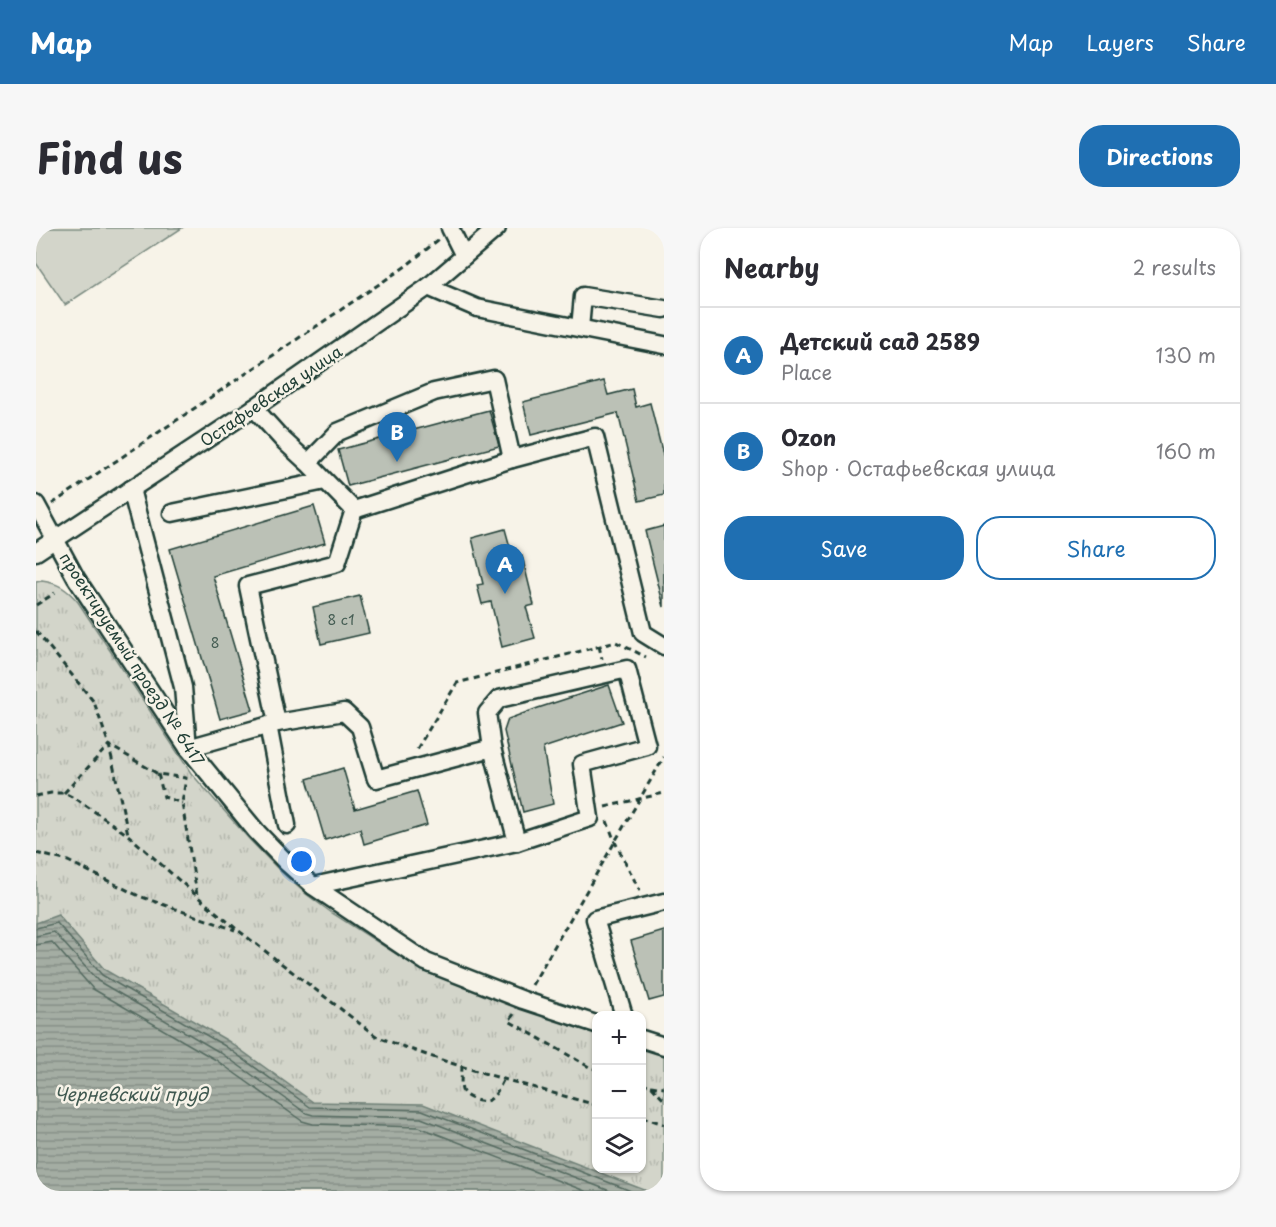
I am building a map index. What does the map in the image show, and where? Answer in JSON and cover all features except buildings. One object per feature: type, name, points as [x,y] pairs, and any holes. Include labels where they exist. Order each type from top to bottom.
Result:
[{"type":"street","name":"Остафьевская улица","points":[[36,552],[254,408],[428,287],[497,228]]},
{"type":"street","points":[[450,229],[464,256]]},
{"type":"street","points":[[428,287],[477,308],[664,342]]},
{"type":"street","points":[[580,328],[583,296],[664,309]]},
{"type":"street","points":[[308,463],[338,432],[434,392],[494,379],[512,459]]},
{"type":"street","points":[[254,408],[354,510]]},
{"type":"street","points":[[354,510],[512,459],[595,437],[643,633],[664,646]]},
{"type":"street","points":[[172,513],[325,481]]},
{"type":"street","points":[[131,489],[183,687],[188,748],[272,724],[344,712],[360,728],[376,778],[492,748]]},
{"type":"street","name":"проектируемый проезд № 6417","points":[[39,507],[76,578],[188,748],[256,831],[286,862],[313,886],[426,962],[523,1000],[592,1022]]},
{"type":"street","points":[[287,825],[248,586],[337,563],[354,510]]},
{"type":"street","points":[[313,886],[517,842],[590,818],[582,764],[647,746],[627,669],[499,699],[487,713],[492,748],[517,842]]},
{"type":"street","points":[[623,1011],[595,918],[656,904]]},
{"type":"street","points":[[646,1040],[664,1046]]},
{"type":"path","points":[[39,507],[406,266],[450,229]]},
{"type":"path","points":[[36,605],[55,593]]},
{"type":"path","points":[[36,631],[94,702],[108,745],[128,835]]},
{"type":"path","points":[[108,745],[158,774],[186,778],[182,803],[198,897]]},
{"type":"path","points":[[64,793],[108,745]]},
{"type":"path","points":[[523,1000],[664,757]]},
{"type":"path","points":[[659,765],[664,767]]},
{"type":"path","points":[[158,774],[164,797],[182,803]]},
{"type":"path","points":[[36,796],[64,793],[78,800],[128,835],[198,897],[376,1036],[462,1066],[592,1104]]},
{"type":"path","points":[[656,904],[615,842],[602,807],[664,793]]},
{"type":"path","points":[[36,853],[68,861],[139,896],[240,931]]},
{"type":"path","points":[[509,1021],[592,1068]]},
{"type":"path","points":[[462,1066],[462,1091],[467,1097],[477,1101],[484,1102],[493,1098],[504,1079]]},
{"type":"path","points":[[646,1084],[664,1088]]},
{"type":"path","points":[[651,1086],[664,1100]]},
{"type":"path","points":[[646,1119],[664,1124]]},
{"type":"green space","points":[[36,228],[182,228],[65,305],[36,263]]},
{"type":"green space","points":[[36,582],[53,583],[62,587],[78,602],[191,773],[249,839],[306,894],[415,966],[513,1004],[592,1031],[592,1173],[646,1173],[646,1047],[664,1053],[664,1191],[36,1191]]},
{"type":"water","name":"Черневский пруд","points":[[58,915],[105,970],[228,1041],[313,1102],[423,1104],[592,1170],[592,1173],[601,1173],[647,1191],[36,1191],[36,923]]},
{"type":"place","name":"Ozon","points":[[397,462]]},
{"type":"place","name":"Детский сад 2589","points":[[505,594]]}]
